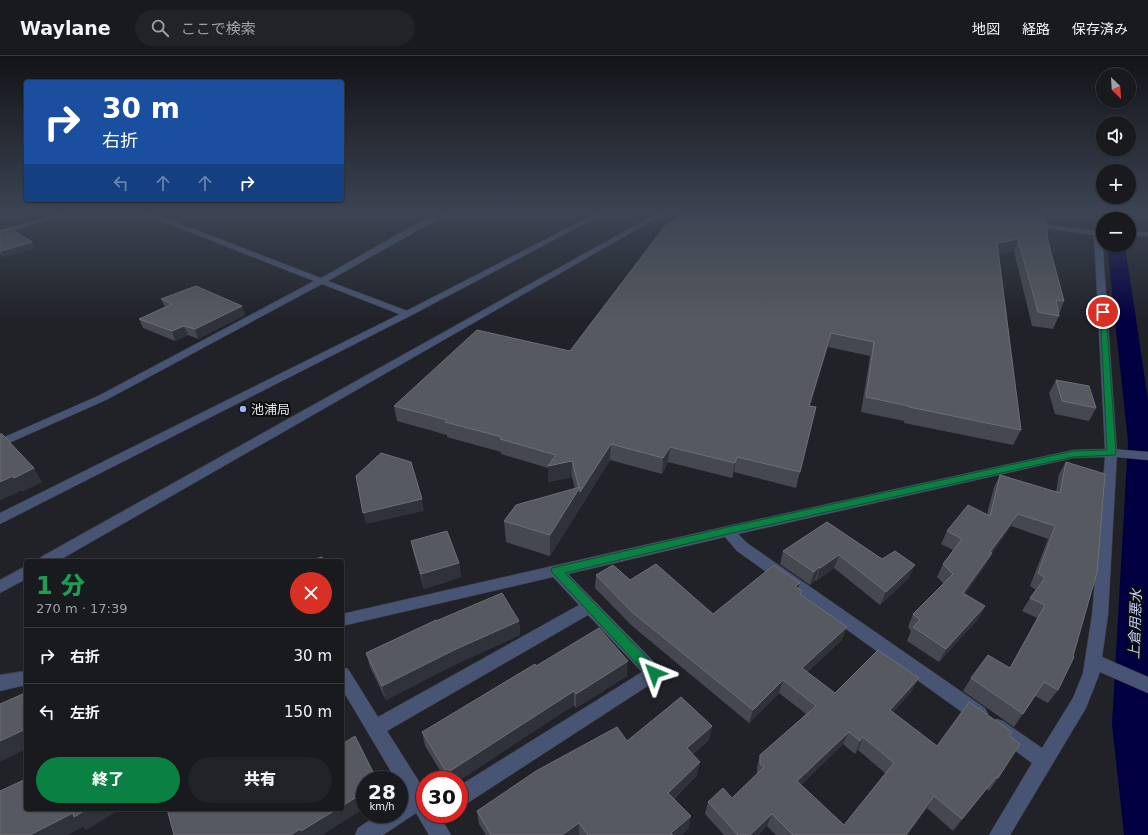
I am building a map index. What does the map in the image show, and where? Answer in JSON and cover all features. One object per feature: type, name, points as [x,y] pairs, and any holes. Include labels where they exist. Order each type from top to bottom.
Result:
[{"type":"street","points":[[237,248],[407,314]]},
{"type":"street","points":[[0,442],[102,398],[379,248]]},
{"type":"street","points":[[0,519],[407,314],[534,248]]},
{"type":"street","points":[[50,559],[599,248]]},
{"type":"street","points":[[999,835],[1043,760],[1080,702],[1091,673],[1093,662],[1100,615],[1111,453],[1102,252]]},
{"type":"street","points":[[344,620],[728,531],[1073,454],[1111,453],[1148,456]]},
{"type":"street","points":[[728,531],[742,547],[1043,760]]},
{"type":"street","points":[[468,791],[654,673],[556,571]]},
{"type":"street","points":[[0,587],[24,573]]},
{"type":"street","points":[[375,728],[590,606]]},
{"type":"street","points":[[1093,662],[1148,685]]},
{"type":"street","points":[[344,677],[416,793]]},
{"type":"street","points":[[0,682],[24,678]]},
{"type":"street","points":[[365,835],[384,823]]},
{"type":"street","points":[[434,823],[441,835]]},
{"type":"building","points":[[0,248],[9,248],[0,251]]},
{"type":"building","points":[[648,248],[998,248],[1021,430],[866,397],[874,342],[831,333],[809,406],[816,407],[800,472],[737,457],[735,463],[670,447],[663,458],[611,444],[580,492],[580,487],[579,488],[572,461],[548,466],[556,455],[500,439],[502,437],[445,422],[447,420],[394,406],[477,330],[570,351]]},
{"type":"building","points":[[1021,248],[1050,248],[1064,301],[1056,300],[1059,316],[1038,312]]},
{"type":"building","points":[[196,286],[242,306],[195,329],[184,326],[172,331],[139,319],[172,304],[161,299]]},
{"type":"building","points":[[1056,380],[1089,386],[1096,408],[1062,401]]},
{"type":"building","points":[[0,434],[2,434],[34,468],[14,478],[13,476],[0,482]]},
{"type":"building","points":[[381,453],[411,462],[422,499],[363,513],[356,476]]},
{"type":"building","points":[[1066,462],[1105,474],[1097,572],[1073,656],[1074,657],[1058,690],[1044,682],[1023,714],[971,678],[988,655],[1010,668],[1045,605],[1030,598],[1045,578],[1038,573],[1055,526],[1018,514],[990,552],[992,553],[963,593],[985,606],[946,649],[913,627],[920,620],[913,614],[953,574],[943,564],[962,539],[947,531],[968,505],[990,516],[1000,475],[1060,493]]},
{"type":"building","points":[[580,487],[550,535],[504,521],[516,505]]},
{"type":"building","points":[[827,522],[882,559],[895,551],[915,565],[886,592],[839,555],[820,568],[819,567],[814,572],[783,551]]},
{"type":"building","points":[[447,531],[459,563],[421,574],[411,541]]},
{"type":"building","points":[[656,564],[713,614],[774,565],[800,583],[795,586],[802,591],[800,594],[847,627],[802,668],[835,693],[878,650],[919,678],[890,710],[937,746],[969,702],[1012,732],[1009,736],[1020,744],[998,778],[996,777],[962,819],[934,796],[906,835],[793,835],[772,814],[750,835],[738,835],[708,802],[723,788],[732,798],[764,767],[760,764],[760,755],[816,706],[783,680],[753,710],[632,612],[596,575],[613,565],[630,580]],"holes":[[[849,732],[860,741],[863,737],[894,763],[844,825],[797,781]]]},
{"type":"building","points":[[502,593],[519,621],[454,650],[382,686],[366,653],[436,620]]},
{"type":"building","points":[[599,628],[628,661],[576,694],[574,691],[450,771],[446,771],[422,732],[535,664],[536,666]]},
{"type":"building","points":[[24,693],[24,730],[0,741],[0,704]]},
{"type":"building","points":[[681,697],[712,726],[687,748],[700,762],[668,793],[691,816],[671,833],[673,835],[588,835],[579,823],[562,835],[491,835],[477,811],[536,771],[617,727],[627,741]]},
{"type":"building","points":[[355,736],[372,771],[356,771],[356,797],[344,805],[344,743]]},
{"type":"building","points":[[24,780],[24,811],[84,811],[74,817],[73,813],[30,835],[0,835],[0,791]]},
{"type":"building","points":[[168,811],[334,811],[301,831],[300,829],[291,835],[174,835]]},
{"type":"waterway","name":"上倉用悪水","points":[[1117,252],[1141,442],[1132,724],[1147,835]]},
{"type":"place","name":"池浦局","points":[[243,409]]},
{"type":"route","points":[[654,673],[556,571],[1073,454],[1111,453],[1103,312]]}]
